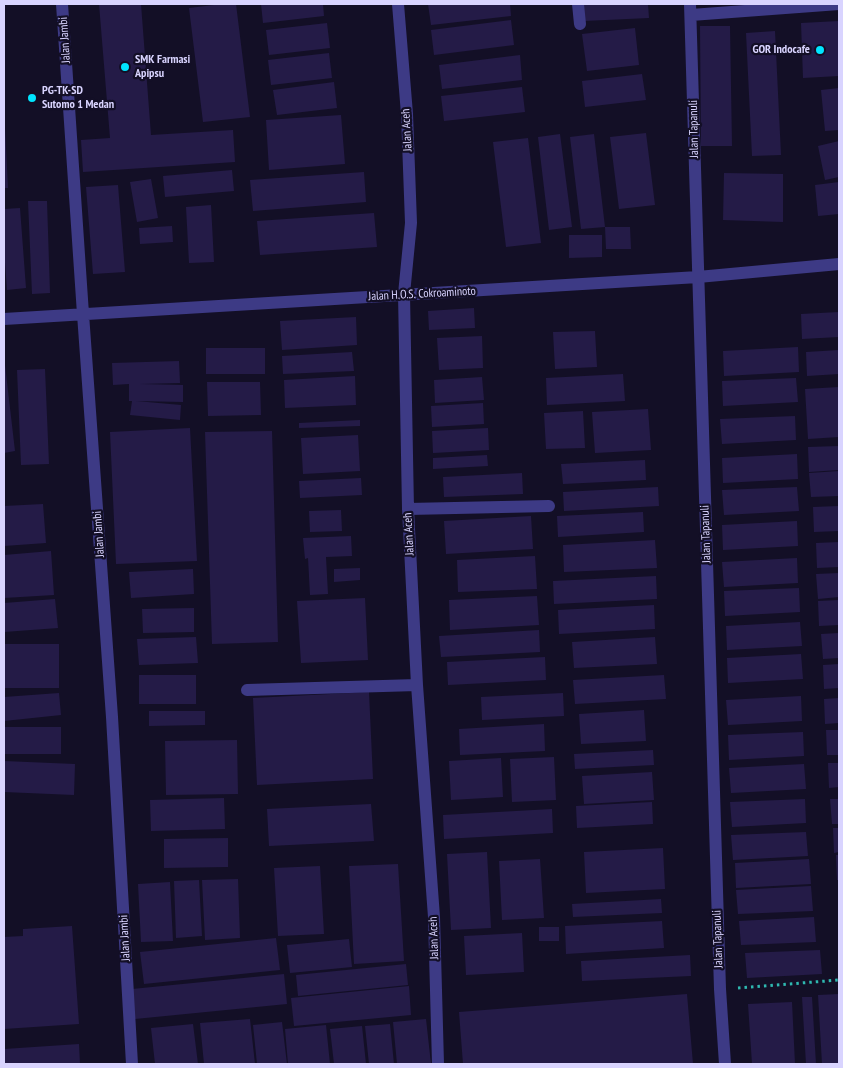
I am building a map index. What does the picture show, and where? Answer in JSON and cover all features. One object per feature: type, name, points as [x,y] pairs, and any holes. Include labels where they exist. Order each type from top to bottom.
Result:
[{"type":"street","name":"Jalan Jambi","points":[[62,4],[112,707],[132,1064]]},
{"type":"street","name":"Jalan Aceh","points":[[398,4],[407,114],[411,223],[404,294],[408,509],[417,685],[434,917],[438,1064]]},
{"type":"street","points":[[578,4],[580,24]]},
{"type":"street","points":[[691,9],[839,4]]},
{"type":"street","name":"Jalan Tapanuli","points":[[691,9],[720,989],[725,1064]]},
{"type":"street","name":"Jalan H.O.S. Cokroaminoto","points":[[4,319],[698,277],[839,264]]},
{"type":"street","points":[[408,509],[549,506]]},
{"type":"street","points":[[247,690],[417,685]]},
{"type":"path","points":[[720,989],[839,980]]},
{"type":"building","name":"SMK Farmasi Apipsu","points":[[99,4],[141,4],[151,135],[233,130],[235,162],[83,172],[81,140],[110,138]]},
{"type":"building","points":[[236,4],[250,117],[203,122],[189,8]]},
{"type":"building","points":[[261,4],[323,4],[324,16],[263,23]]},
{"type":"building","points":[[428,4],[510,4],[511,16],[431,25]]},
{"type":"building","points":[[583,4],[648,4],[649,18],[584,21]]},
{"type":"building","points":[[511,20],[514,45],[434,55],[431,30]]},
{"type":"building","name":"GOR Indocafe","points":[[839,21],[839,76],[803,78],[801,23]]},
{"type":"building","points":[[327,23],[330,48],[269,55],[266,30]]},
{"type":"building","points":[[700,26],[730,26],[732,146],[701,146]]},
{"type":"building","points":[[635,28],[639,65],[587,71],[582,34]]},
{"type":"building","points":[[775,31],[781,155],[752,156],[746,33]]},
{"type":"building","points":[[329,53],[332,78],[271,85],[268,60]]},
{"type":"building","points":[[520,55],[522,80],[442,89],[439,65]]},
{"type":"building","points":[[642,74],[646,100],[585,107],[582,81]]},
{"type":"building","points":[[334,82],[337,108],[277,115],[273,90]]},
{"type":"building","points":[[522,87],[525,112],[444,121],[441,96]]},
{"type":"building","points":[[839,88],[839,130],[825,131],[821,90]]},
{"type":"building","points":[[341,115],[345,164],[269,170],[266,120]]},
{"type":"building","points":[[5,128],[8,188],[4,188]]},
{"type":"building","points":[[646,133],[655,205],[619,209],[610,137]]},
{"type":"building","points":[[560,134],[572,227],[549,230],[538,137]]},
{"type":"building","points":[[594,134],[605,227],[581,229],[570,137]]},
{"type":"building","points":[[528,138],[541,243],[506,247],[493,142]]},
{"type":"building","points":[[839,141],[839,177],[825,180],[818,146]]},
{"type":"building","points":[[232,170],[234,191],[165,197],[163,176]]},
{"type":"building","points":[[364,172],[366,202],[253,211],[250,180]]},
{"type":"building","points":[[724,173],[783,174],[783,222],[723,220]]},
{"type":"building","points":[[151,179],[158,218],[137,222],[130,182]]},
{"type":"building","points":[[839,182],[839,214],[818,216],[815,185]]},
{"type":"building","points":[[118,185],[125,272],[93,274],[86,187]]},
{"type":"building","points":[[28,201],[47,201],[50,293],[32,294]]},
{"type":"building","points":[[211,205],[214,262],[189,263],[186,207]]},
{"type":"building","points":[[20,208],[26,288],[7,290],[4,209]]},
{"type":"building","points":[[374,213],[377,247],[260,255],[257,221]]},
{"type":"building","points":[[172,226],[173,242],[140,244],[139,228]]},
{"type":"building","points":[[605,227],[630,227],[631,249],[606,249]]},
{"type":"building","points":[[569,235],[602,235],[602,257],[569,258]]},
{"type":"building","points":[[474,308],[475,328],[429,330],[428,311]]},
{"type":"building","points":[[839,312],[839,337],[802,339],[801,314]]},
{"type":"building","points":[[356,317],[357,345],[282,350],[280,321]]},
{"type":"building","points":[[595,331],[597,367],[555,369],[553,332]]},
{"type":"building","points":[[482,336],[483,368],[439,370],[437,338]]},
{"type":"building","points":[[798,347],[799,372],[724,376],[723,351]]},
{"type":"building","points":[[206,348],[265,348],[265,374],[206,374]]},
{"type":"building","points":[[839,350],[839,374],[807,376],[806,352]]},
{"type":"building","points":[[352,352],[354,371],[283,374],[282,356]]},
{"type":"building","points":[[179,361],[180,383],[140,384],[183,385],[183,402],[136,401],[181,405],[180,420],[130,415],[132,401],[129,401],[129,384],[113,385],[112,363]]},
{"type":"building","points":[[4,365],[15,451],[4,453]]},
{"type":"building","points":[[45,369],[49,464],[21,465],[17,370]]},
{"type":"building","points":[[623,374],[625,401],[547,405],[546,378]]},
{"type":"building","points":[[355,376],[356,405],[285,408],[284,380]]},
{"type":"building","points":[[482,377],[484,400],[435,403],[434,380]]},
{"type":"building","points":[[796,378],[798,402],[723,406],[722,381]]},
{"type":"building","points":[[207,382],[260,382],[261,415],[208,416]]},
{"type":"building","points":[[839,387],[839,437],[808,439],[805,389]]},
{"type":"building","points":[[483,403],[484,424],[432,427],[431,406]]},
{"type":"building","points":[[648,409],[651,450],[595,453],[592,412]]},
{"type":"building","points":[[583,411],[585,448],[546,449],[544,413]]},
{"type":"building","points":[[795,416],[796,440],[722,444],[720,419]]},
{"type":"building","points":[[360,420],[360,426],[299,428],[299,423]]},
{"type":"building","points":[[190,428],[197,561],[116,564],[110,432]]},
{"type":"building","points":[[488,428],[489,450],[433,453],[432,431]]},
{"type":"building","points":[[272,431],[278,642],[212,644],[205,432]]},
{"type":"building","points":[[358,435],[360,471],[303,474],[301,438]]},
{"type":"building","points":[[839,446],[839,470],[809,472],[808,447]]},
{"type":"building","points":[[797,454],[798,479],[723,483],[722,458]]},
{"type":"building","points":[[487,455],[488,466],[433,469],[433,458]]},
{"type":"building","points":[[645,460],[646,480],[563,484],[561,464]]},
{"type":"building","points":[[839,471],[839,496],[811,497],[809,473]]},
{"type":"building","points":[[522,473],[523,494],[444,497],[443,477]]},
{"type":"building","points":[[361,478],[362,495],[300,498],[299,481]]},
{"type":"building","points":[[658,487],[659,506],[564,511],[563,492]]},
{"type":"building","points":[[797,487],[799,511],[724,515],[722,490]]},
{"type":"building","points":[[43,504],[46,543],[4,546],[4,506]]},
{"type":"building","points":[[839,506],[839,531],[814,532],[813,507]]},
{"type":"building","points":[[341,510],[342,531],[310,532],[309,511]]},
{"type":"building","points":[[643,512],[644,532],[558,537],[557,516]]},
{"type":"building","points":[[531,516],[533,549],[446,554],[444,521]]},
{"type":"building","points":[[797,521],[798,546],[723,550],[722,525]]},
{"type":"building","points":[[351,536],[352,556],[326,557],[328,594],[310,595],[308,558],[305,559],[303,538]]},
{"type":"building","points":[[655,540],[657,568],[564,572],[563,545]]},
{"type":"building","points":[[839,542],[839,567],[817,568],[816,543]]},
{"type":"building","points":[[51,551],[54,595],[4,598],[4,555]]},
{"type":"building","points":[[535,556],[537,589],[458,592],[457,560]]},
{"type":"building","points":[[797,558],[798,583],[724,587],[722,562]]},
{"type":"building","points":[[360,568],[360,580],[334,582],[334,569]]},
{"type":"building","points":[[193,569],[194,594],[131,598],[129,572]]},
{"type":"building","points":[[839,573],[839,597],[818,599],[816,574]]},
{"type":"building","points":[[656,576],[657,599],[554,604],[553,581]]},
{"type":"building","points":[[799,588],[800,612],[725,616],[724,591]]},
{"type":"building","points":[[537,596],[539,625],[450,630],[449,600]]},
{"type":"building","points":[[365,598],[368,660],[301,663],[297,601]]},
{"type":"building","points":[[55,599],[58,628],[4,632],[4,603]]},
{"type":"building","points":[[839,600],[839,625],[819,626],[818,601]]},
{"type":"building","points":[[654,605],[655,629],[559,634],[558,610]]},
{"type":"building","points":[[194,608],[194,632],[143,633],[142,609]]},
{"type":"building","points":[[800,622],[802,646],[727,650],[726,626]]},
{"type":"building","points":[[539,630],[540,652],[441,657],[439,636]]},
{"type":"building","points":[[839,633],[839,658],[823,659],[821,634]]},
{"type":"building","points":[[196,637],[198,663],[139,665],[137,639]]},
{"type":"building","points":[[655,637],[657,664],[574,668],[572,642]]},
{"type":"building","points":[[4,644],[59,644],[59,688],[4,688]]},
{"type":"building","points":[[801,654],[803,679],[728,683],[727,658]]},
{"type":"building","points":[[545,657],[546,680],[448,685],[447,662]]},
{"type":"building","points":[[839,664],[839,688],[824,689],[823,665]]},
{"type":"building","points":[[139,675],[196,675],[196,704],[139,704]]},
{"type":"building","points":[[664,675],[666,699],[575,704],[573,680]]},
{"type":"building","points":[[369,692],[373,779],[257,785],[253,698]]},
{"type":"building","points":[[59,693],[61,715],[4,721],[4,697]]},
{"type":"building","points":[[563,693],[564,716],[482,720],[481,697]]},
{"type":"building","points":[[801,696],[802,721],[728,725],[726,700]]},
{"type":"building","points":[[839,698],[839,723],[825,724],[824,699]]},
{"type":"building","points":[[644,710],[646,741],[581,744],[579,714]]},
{"type":"building","points":[[149,711],[205,711],[205,725],[149,726]]},
{"type":"building","points":[[544,724],[545,751],[460,755],[459,729]]},
{"type":"building","points":[[4,727],[61,727],[61,754],[4,754]]},
{"type":"building","points":[[826,730],[839,730],[839,755],[827,755]]},
{"type":"building","points":[[803,732],[804,756],[729,760],[728,735]]},
{"type":"building","points":[[237,740],[238,794],[166,795],[165,741]]},
{"type":"building","points":[[653,750],[654,765],[575,769],[574,754]]},
{"type":"building","points":[[554,757],[556,800],[512,802],[510,759]]},
{"type":"building","points":[[501,758],[503,797],[451,800],[449,761]]},
{"type":"building","points":[[4,761],[75,764],[74,795],[4,792]]},
{"type":"building","points":[[828,763],[839,763],[839,787],[829,788]]},
{"type":"building","points":[[804,764],[806,789],[731,793],[729,768]]},
{"type":"building","points":[[652,772],[654,800],[584,804],[582,776]]},
{"type":"building","points":[[224,798],[225,829],[151,831],[150,800]]},
{"type":"building","points":[[805,799],[806,823],[732,827],[730,802]]},
{"type":"building","points":[[830,799],[839,799],[839,824],[832,824]]},
{"type":"building","points":[[652,802],[653,824],[577,828],[576,806]]},
{"type":"building","points":[[371,804],[374,841],[269,846],[267,809]]},
{"type":"building","points":[[552,809],[553,833],[444,839],[443,815]]},
{"type":"building","points":[[833,828],[839,828],[839,852],[834,853]]},
{"type":"building","points":[[806,832],[808,856],[733,860],[731,835]]},
{"type":"building","points":[[228,838],[228,867],[164,868],[164,839]]},
{"type":"building","points":[[663,848],[665,889],[586,893],[584,852]]},
{"type":"building","points":[[487,852],[491,928],[451,930],[447,854]]},
{"type":"building","points":[[836,855],[839,855],[839,880],[837,880]]},
{"type":"building","points":[[540,859],[544,918],[502,920],[499,861]]},
{"type":"building","points":[[809,859],[811,884],[736,888],[735,863]]},
{"type":"building","points":[[398,864],[404,961],[354,964],[349,866]]},
{"type":"building","points":[[320,866],[324,934],[278,936],[274,868]]},
{"type":"building","points":[[238,879],[240,938],[205,940],[202,880]]},
{"type":"building","points":[[199,880],[202,936],[176,938],[174,881]]},
{"type":"building","points":[[170,882],[173,941],[141,942],[138,884]]},
{"type":"building","points":[[811,886],[813,911],[738,914],[736,890]]},
{"type":"building","points":[[661,899],[662,913],[573,917],[572,904]]},
{"type":"building","points":[[814,917],[816,942],[741,945],[739,921]]},
{"type":"building","points":[[662,921],[664,948],[566,954],[565,926]]},
{"type":"building","points":[[72,926],[79,1024],[4,1029],[4,937],[23,936],[23,929]]},
{"type":"building","points":[[539,927],[559,927],[559,941],[539,941]]},
{"type":"building","points":[[522,933],[524,972],[466,975],[464,936]]},
{"type":"building","points":[[276,938],[280,970],[144,984],[140,952]]},
{"type":"building","points":[[349,939],[352,967],[290,973],[287,945]]},
{"type":"building","points":[[820,950],[822,974],[747,978],[745,953]]},
{"type":"building","points":[[690,955],[691,976],[582,981],[581,961]]},
{"type":"building","points":[[406,964],[408,985],[298,996],[296,975]]},
{"type":"building","points":[[284,974],[287,1004],[135,1019],[132,989]]},
{"type":"building","points":[[409,986],[411,1015],[294,1026],[291,998]]},
{"type":"building","points":[[687,994],[693,1064],[463,1064],[459,1012]]},
{"type":"building","points":[[839,994],[839,1064],[822,1064],[818,995]]},
{"type":"building","points":[[802,997],[812,997],[816,1064],[806,1064]]},
{"type":"building","points":[[792,1002],[795,1064],[752,1064],[748,1004]]},
{"type":"building","points":[[250,1019],[255,1064],[204,1064],[200,1023]]},
{"type":"building","points":[[426,1019],[431,1064],[397,1064],[393,1022]]},
{"type":"building","points":[[282,1022],[287,1064],[257,1064],[253,1025]]},
{"type":"building","points":[[193,1024],[198,1064],[155,1064],[151,1028]]},
{"type":"building","points":[[390,1024],[394,1064],[369,1064],[365,1026]]},
{"type":"building","points":[[326,1025],[330,1064],[288,1064],[285,1029]]},
{"type":"building","points":[[362,1026],[366,1064],[334,1064],[330,1029]]},
{"type":"building","points":[[79,1044],[80,1064],[4,1064],[4,1049]]},
{"type":"place","name":"GOR Indocafe","points":[[820,50]]},
{"type":"place","name":"SMK Farmasi Apipsu","points":[[125,67]]},
{"type":"place","name":"PG-TK-SD Sutomo 1 Medan","points":[[32,98]]}]
